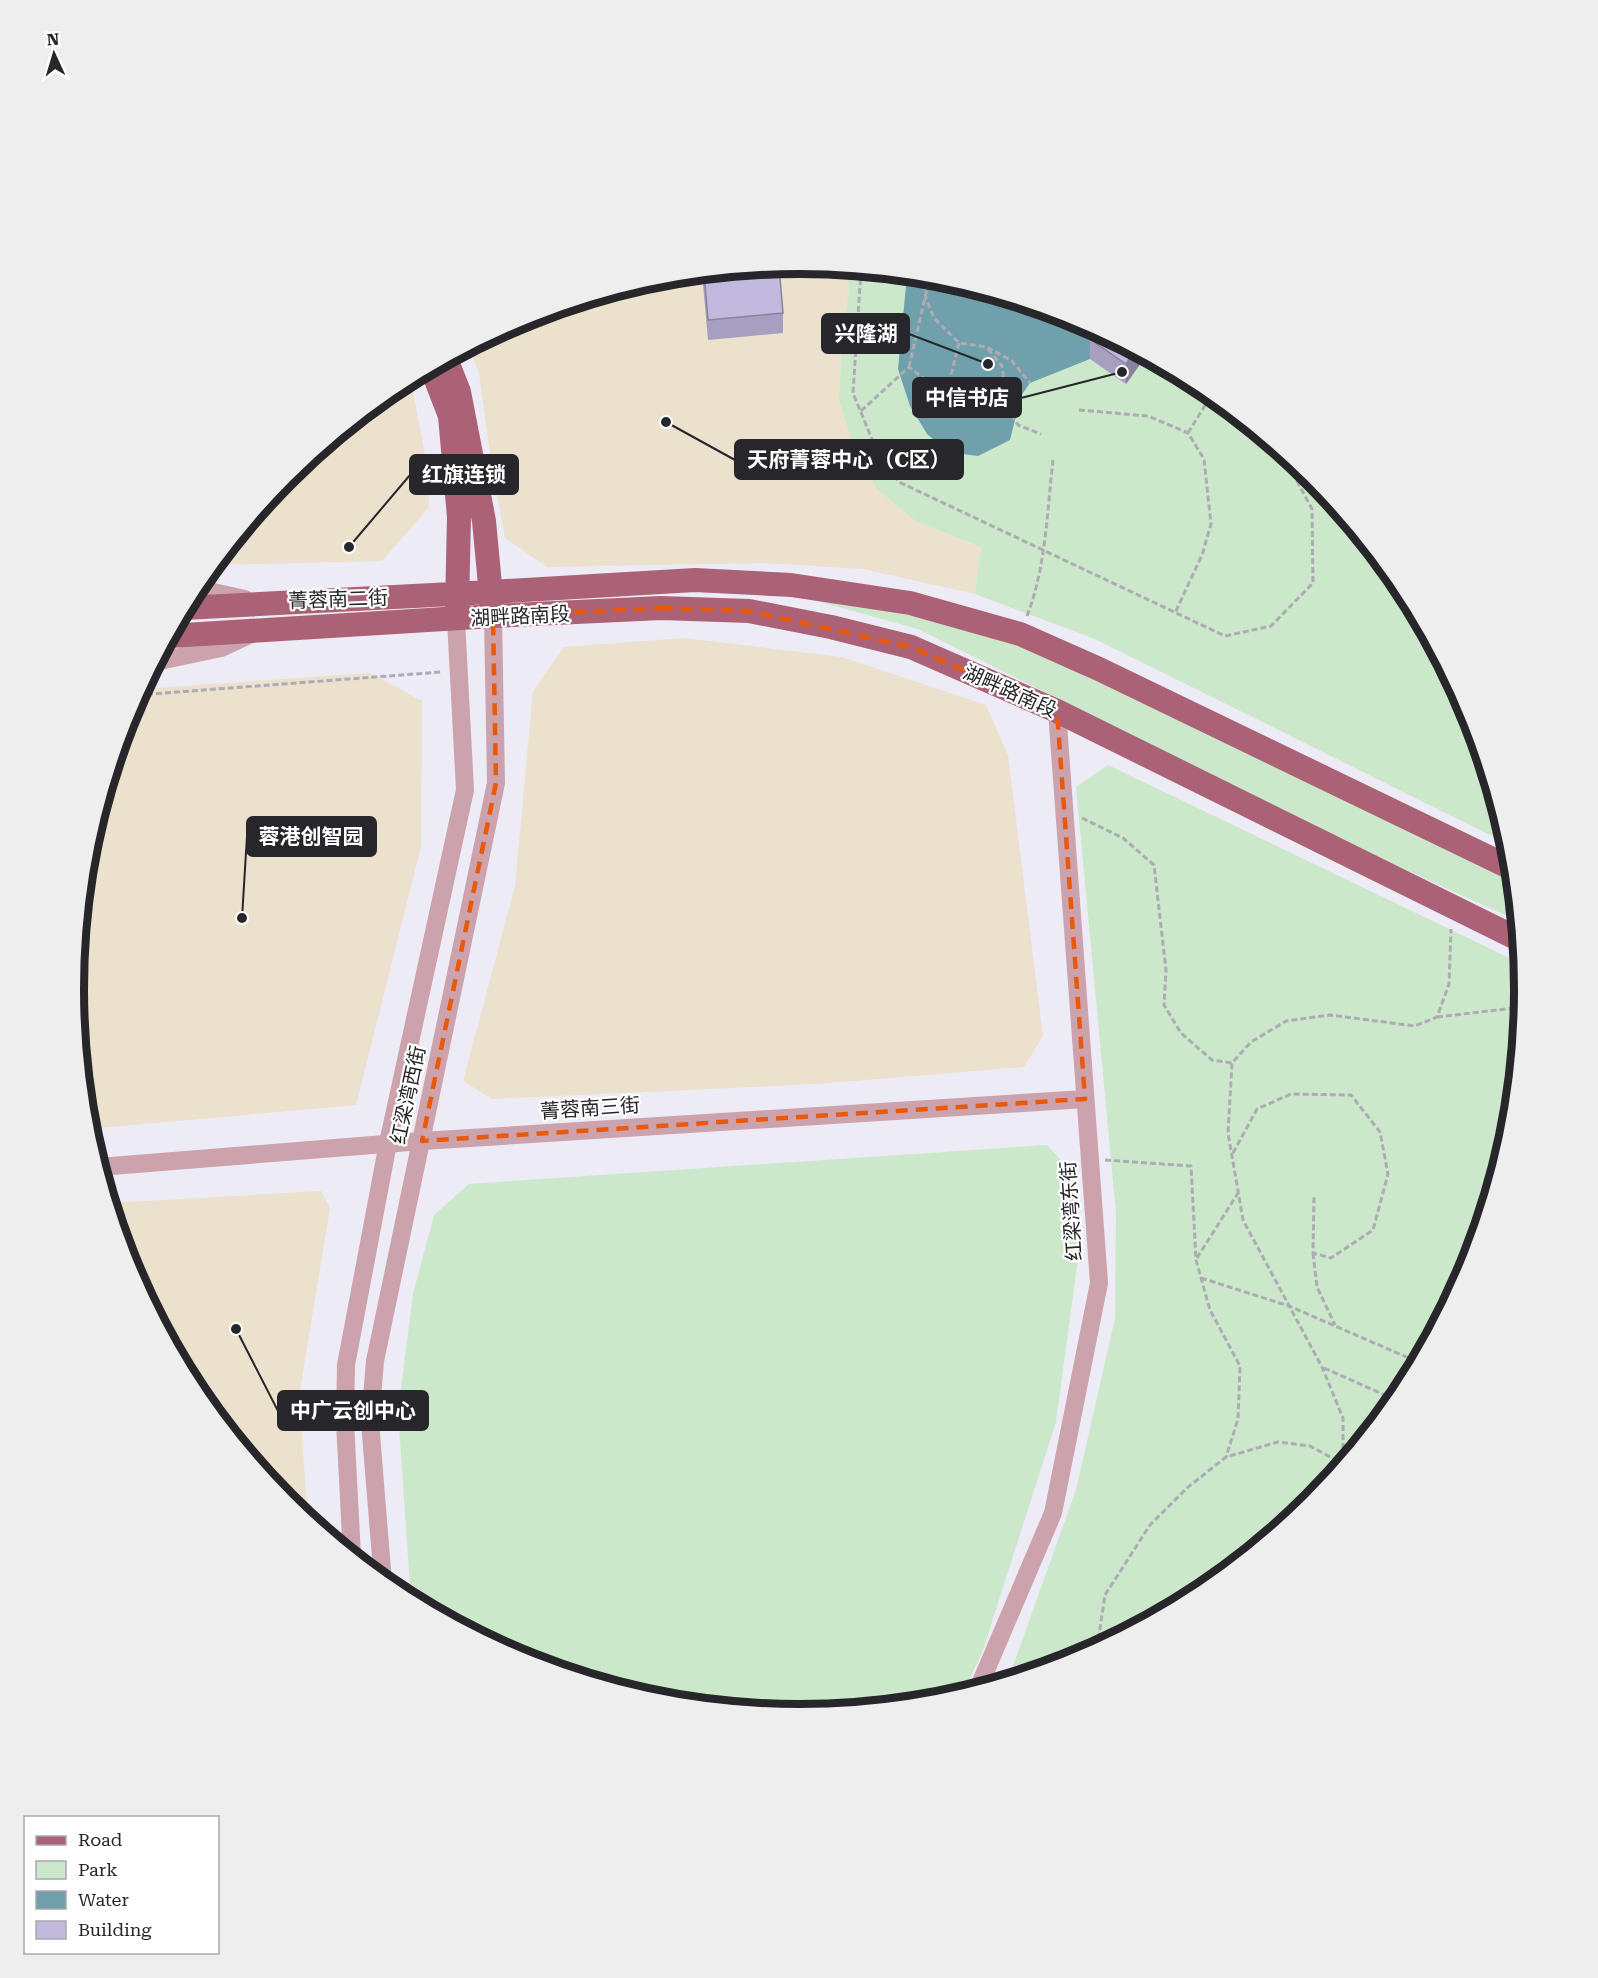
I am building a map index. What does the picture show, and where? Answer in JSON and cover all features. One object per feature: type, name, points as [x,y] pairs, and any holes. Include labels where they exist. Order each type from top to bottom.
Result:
[{"type":"main road","points":[[449,366],[459,392],[484,521],[493,616]]},
{"type":"main road","points":[[434,375],[450,416],[459,517],[456,620]]},
{"type":"main road","name":"湖畔路南段","points":[[491,592],[694,579],[791,585],[910,603],[1020,634],[1099,669],[1502,864]]},
{"type":"main road","name":"菁蓉南二街","points":[[195,607],[491,592]]},
{"type":"main road","name":"湖畔路南段","points":[[456,620],[493,616],[661,608],[749,611],[831,627],[911,647],[1057,711],[1511,936]]},
{"type":"main road","name":"菁蓉南二街","points":[[178,635],[456,620]]},
{"type":"street","points":[[205,590],[261,603]]},
{"type":"street","name":"红梁湾西街","points":[[383,1570],[369,1422],[375,1361],[496,783],[493,616]]},
{"type":"street","name":"红梁湾西街","points":[[351,1546],[345,1422],[346,1365],[388,1143],[465,790],[456,620]]},
{"type":"street","points":[[165,660],[221,648],[260,630]]},
{"type":"street","name":"红梁湾东街","points":[[982,1681],[1053,1513],[1099,1282],[1057,711]]},
{"type":"street","name":"菁蓉南三街","points":[[106,1166],[388,1143],[1085,1099]]},
{"type":"path","points":[[861,277],[853,393],[878,454],[899,482],[1225,636],[1271,626],[1313,583],[1312,509],[1292,471]]},
{"type":"path","points":[[924,286],[926,299],[934,318],[959,343],[987,347],[1012,361],[1030,383]]},
{"type":"path","points":[[861,411],[909,367],[928,286]]},
{"type":"path","points":[[909,367],[931,384],[950,380],[959,343]]},
{"type":"path","points":[[987,347],[1002,366],[1007,406],[1018,425],[1041,435]]},
{"type":"path","points":[[1188,433],[1208,403]]},
{"type":"path","points":[[1079,411],[1148,416],[1188,433],[1204,459],[1211,524],[1202,555],[1175,613]]},
{"type":"path","points":[[1020,634],[1036,593],[1053,460]]},
{"type":"path","points":[[148,694],[459,670]]},
{"type":"path","points":[[1064,810],[1123,838],[1154,866],[1166,970],[1164,1005],[1181,1033],[1212,1060],[1232,1063]]},
{"type":"path","points":[[1437,1017],[1449,984],[1451,906]]},
{"type":"path","points":[[1343,1453],[1343,1418],[1322,1367],[1243,1220],[1228,1133],[1232,1063],[1251,1042],[1286,1022],[1330,1016],[1415,1026],[1437,1017],[1513,1008]]},
{"type":"path","points":[[1232,1155],[1257,1108],[1292,1094],[1351,1095],[1380,1132],[1388,1174],[1373,1230],[1331,1258],[1313,1253]]},
{"type":"path","points":[[1090,1159],[1191,1166],[1196,1260],[1210,1310],[1240,1366],[1238,1419],[1226,1457]]},
{"type":"path","points":[[1196,1260],[1238,1193]]},
{"type":"path","points":[[1314,1196],[1313,1253],[1317,1287],[1336,1326]]},
{"type":"path","points":[[1201,1278],[1289,1306],[1411,1359]]},
{"type":"path","points":[[1322,1367],[1387,1396]]},
{"type":"path","points":[[1099,1638],[1105,1595],[1150,1525],[1186,1488],[1226,1457],[1278,1442],[1310,1446],[1337,1460]]},
{"type":"highlighted area","points":[[661,608],[749,611],[911,647],[1057,711],[1085,1099],[422,1141],[496,783],[493,616]]},
{"type":"shaded area","points":[[799,274],[848,276],[849,290],[842,335],[839,399],[917,522],[981,547],[975,594],[863,569],[764,563],[547,567],[505,538],[491,461],[479,373],[472,354],[525,328],[614,298],[706,280]]},
{"type":"shaded area","points":[[412,388],[426,460],[429,507],[382,561],[224,565],[261,518],[293,483],[364,422]]},
{"type":"shaded area","points":[[684,638],[842,657],[986,705],[1008,755],[1043,1036],[1024,1067],[816,1084],[492,1099],[463,1081],[515,886],[533,691],[564,647]]},
{"type":"shaded area","points":[[370,673],[422,701],[421,847],[356,1105],[98,1128],[90,1082],[84,989],[90,896],[108,804],[138,715],[151,688]]},
{"type":"shaded area","points":[[321,1191],[330,1208],[299,1396],[307,1508],[261,1460],[204,1386],[158,1305],[138,1263],[117,1203]]},
{"type":"green space","points":[[848,276],[892,280],[984,298],[1073,328],[1156,370],[1196,394],[1270,451],[1305,483],[1337,518],[1394,592],[1418,632],[1460,715],[1490,804],[1498,839],[1095,639],[975,594],[981,547],[917,522],[877,489],[853,445],[839,399],[842,335],[849,290]]},
{"type":"green space","points":[[815,593],[1008,639],[1504,873],[1510,917],[1369,853],[918,629],[813,600]]},
{"type":"green space","points":[[1108,765],[1513,960],[1512,1036],[1508,1082],[1490,1174],[1460,1263],[1418,1347],[1394,1386],[1366,1424],[1305,1495],[1270,1527],[1196,1584],[1115,1630],[1073,1650],[1011,1672],[1076,1490],[1115,1318],[1116,1213],[1076,787]]},
{"type":"green space","points":[[1047,1145],[1071,1171],[1081,1236],[1056,1422],[982,1653],[967,1684],[892,1698],[846,1702],[799,1704],[706,1698],[614,1680],[525,1650],[441,1608],[410,1589],[398,1412],[413,1294],[434,1215],[469,1184]]},
{"type":"water","points":[[905,282],[984,298],[1073,328],[1102,342],[1090,359],[1030,383],[1021,396],[1010,440],[978,456],[948,452],[927,434],[910,406],[898,369]]},
{"type":"building","points":[[780,275],[783,313],[708,320],[705,280]]},
{"type":"building","points":[[1092,337],[1131,357],[1126,364],[1090,339]]},
{"type":"place","name":"兴隆湖","points":[[988,364]]},
{"type":"place","name":"中信书店","points":[[1122,372]]},
{"type":"place","name":"天府菁蓉中心（C区）","points":[[666,422]]},
{"type":"place","name":"红旗连锁","points":[[349,547]]},
{"type":"place","name":"蓉港创智园","points":[[242,918]]},
{"type":"place","name":"中广云创中心","points":[[236,1329]]}]
